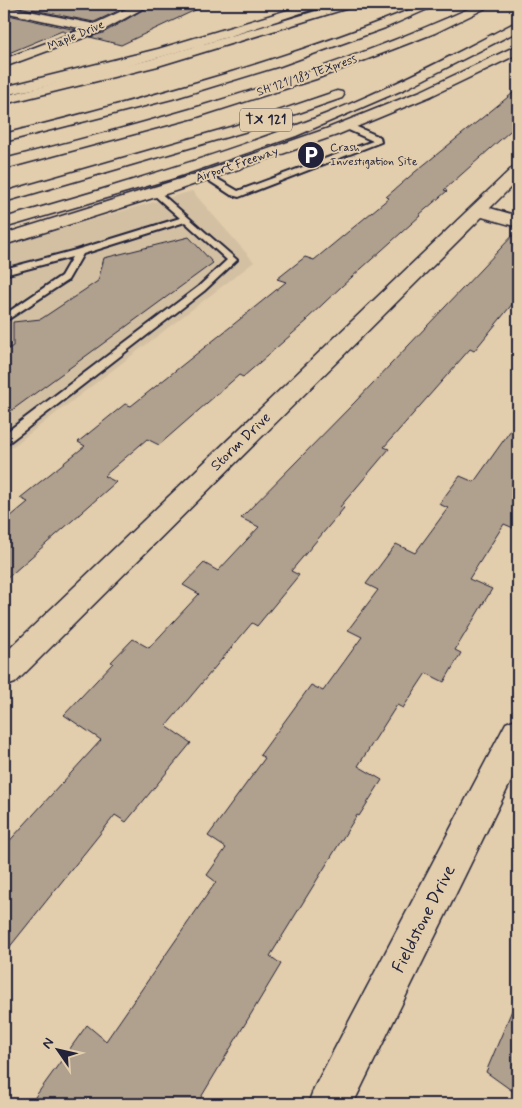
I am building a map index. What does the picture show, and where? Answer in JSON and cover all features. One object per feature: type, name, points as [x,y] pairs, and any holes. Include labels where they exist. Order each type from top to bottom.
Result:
[{"type":"main road","name":"Maple Drive","points":[[4,62],[98,28],[145,4]]},
{"type":"main road","points":[[4,91],[137,59],[318,4]]},
{"type":"main road","points":[[4,100],[153,63],[351,4]]},
{"type":"main road","name":"SH 121/183 TEXpress","points":[[4,138],[172,94],[278,63],[433,4]]},
{"type":"main road","name":"SH 121/183 TEXpress","points":[[4,164],[160,123],[299,80],[408,40],[488,4]]},
{"type":"main road","points":[[4,9],[98,28]]},
{"type":"main road","points":[[423,60],[488,30],[518,13]]},
{"type":"main road","points":[[4,223],[200,165],[276,138],[398,88],[518,26]]},
{"type":"main road","name":"Airport Freeway","points":[[4,240],[157,193],[347,126],[423,96],[518,49]]},
{"type":"main road","name":"TX 121","points":[[4,197],[239,130],[349,89]]},
{"type":"main road","name":"Storm Drive","points":[[4,674],[518,171]]},
{"type":"main road","points":[[478,210],[518,222]]},
{"type":"main road","name":"Fieldstone Drive","points":[[330,1104],[518,733]]},
{"type":"lane","points":[[206,176],[234,193],[239,194],[377,142],[378,139],[347,126]]},
{"type":"lane","points":[[4,440],[201,289],[232,260],[157,193]]},
{"type":"lane","points":[[4,272],[79,252],[186,219]]},
{"type":"lane","points":[[4,319],[65,278],[79,252]]},
{"type":"shaded area","points":[[192,191],[254,262],[4,453],[4,245]]},
{"type":"building","points":[[4,4],[133,4],[94,22]]},
{"type":"building","points":[[153,4],[208,4],[121,45],[90,37],[103,33]]},
{"type":"building","points":[[4,14],[76,30],[68,33],[62,31],[4,55]]},
{"type":"building","points":[[518,89],[518,124],[444,190],[447,191],[306,320],[308,320],[243,377],[239,375],[159,445],[147,439],[104,476],[116,482],[4,581],[4,522],[28,502],[20,498],[85,446],[78,442],[125,404],[131,406],[286,282],[277,279],[305,257],[314,260],[389,198],[386,197],[415,172]]},
{"type":"building","points":[[518,230],[518,297],[474,351],[470,349],[384,447],[389,449],[340,507],[344,508],[291,571],[299,575],[257,626],[252,623],[166,726],[191,743],[126,822],[115,815],[4,954],[4,847],[101,740],[64,715],[133,639],[149,648],[199,594],[183,585],[204,563],[218,571],[259,527],[241,518],[355,402]]},
{"type":"building","points":[[189,237],[213,263],[4,416],[4,352],[13,346],[13,322],[41,319],[98,281],[104,258]]},
{"type":"building","points":[[518,420],[518,530],[504,524],[469,579],[492,589],[455,650],[461,653],[444,682],[426,673],[403,708],[397,705],[358,766],[382,780],[359,816],[357,815],[270,956],[281,964],[197,1104],[30,1104],[87,1025],[106,1041],[216,882],[207,875],[226,848],[208,836],[265,758],[260,755],[311,685],[323,691],[362,637],[348,630],[378,590],[366,584],[396,544],[415,553],[448,508],[439,504],[460,476],[474,482]]},
{"type":"building","points":[[518,996],[518,1095],[486,1072]]},
{"type":"place","name":"Crash Investigation Site","points":[[311,155]]}]
